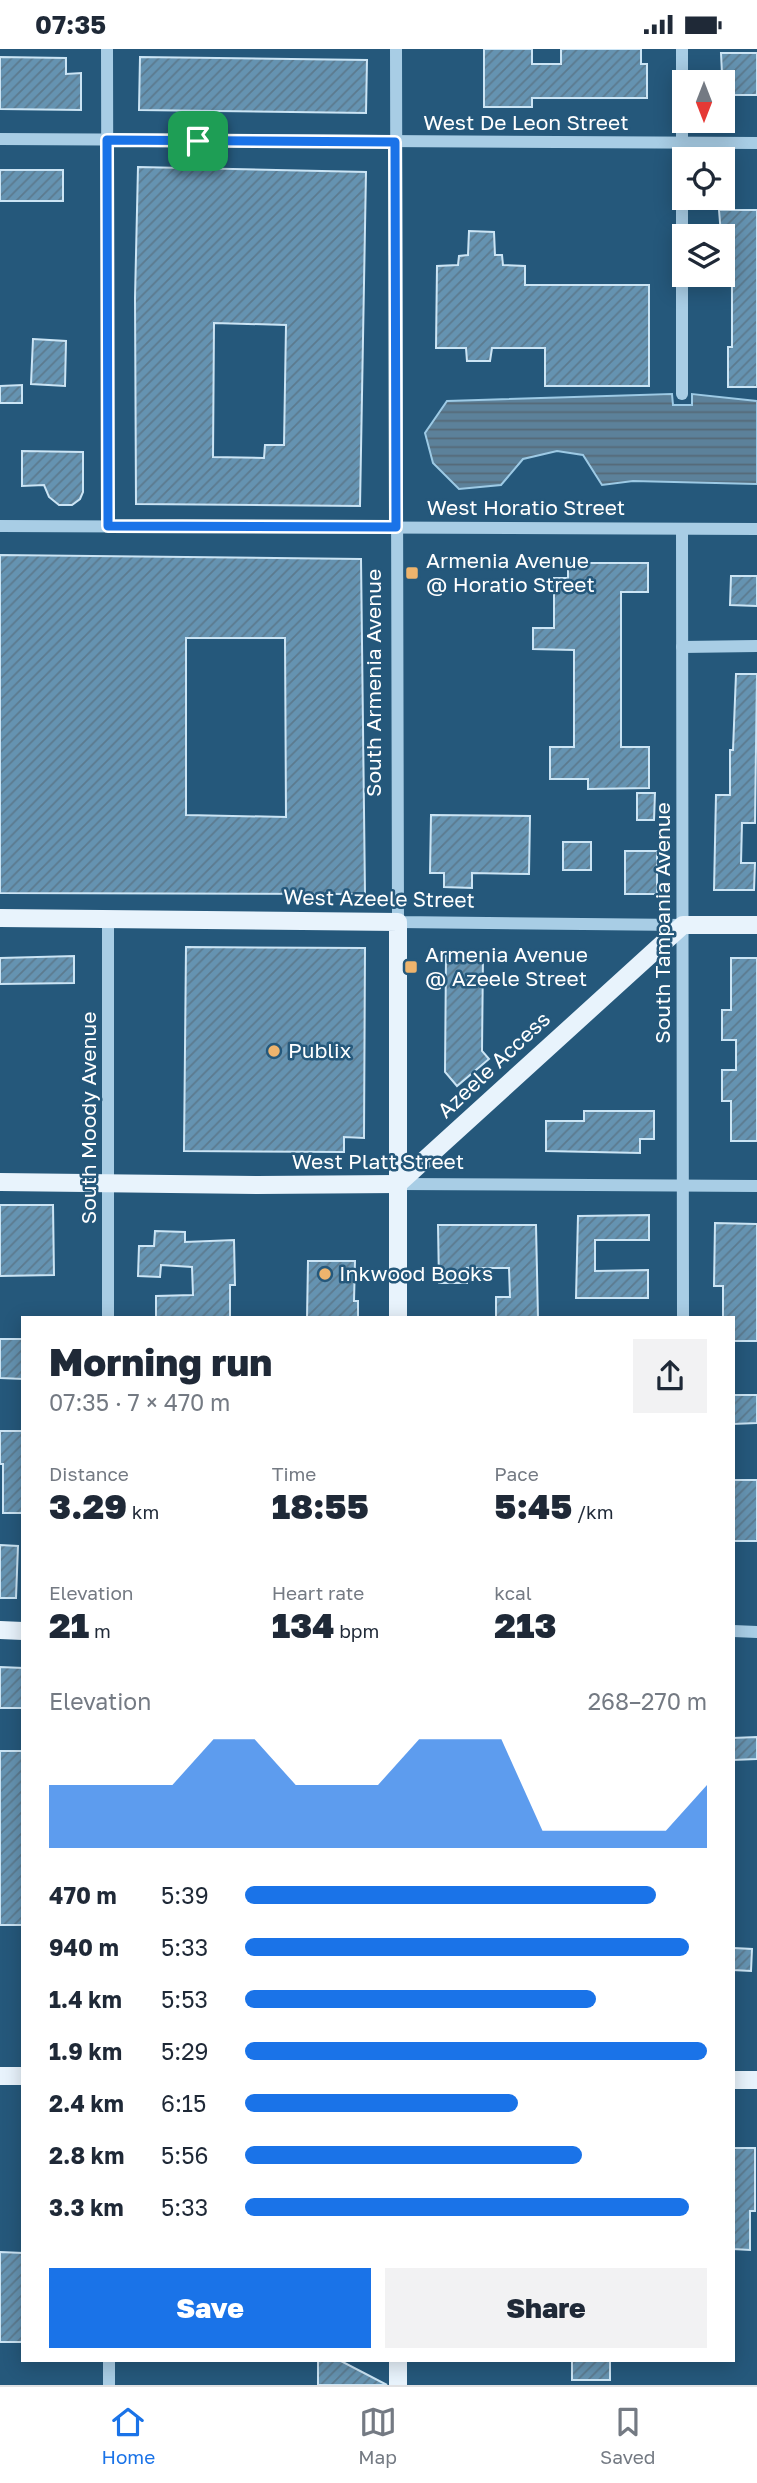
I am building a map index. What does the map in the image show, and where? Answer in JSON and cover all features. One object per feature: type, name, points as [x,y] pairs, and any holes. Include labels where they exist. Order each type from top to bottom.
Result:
[{"type":"main road","name":"West Azeele Street","points":[[0,918],[398,922]]},
{"type":"main road","name":"South Armenia Avenue","points":[[398,922],[398,1316]]},
{"type":"main road","name":"West Azeele Street","points":[[683,925],[757,925]]},
{"type":"main road","name":"Azeele Access","points":[[398,1184],[683,925]]},
{"type":"main road","name":"West Platt Street","points":[[0,1182],[398,1184]]},
{"type":"main road","points":[[0,1630],[21,1631]]},
{"type":"main road","points":[[0,2076],[21,2077]]},
{"type":"main road","points":[[735,2080],[757,2080]]},
{"type":"main road","points":[[398,2362],[398,2385]]},
{"type":"street","points":[[107,49],[108,526]]},
{"type":"street","name":"South Armenia Avenue","points":[[396,49],[398,922]]},
{"type":"street","points":[[682,49],[682,394]]},
{"type":"street","name":"West De Leon Street","points":[[0,139],[757,143]]},
{"type":"street","name":"West Horatio Street","points":[[0,526],[757,529]]},
{"type":"street","name":"South Tampania Avenue","points":[[682,529],[683,1316]]},
{"type":"street","points":[[682,647],[757,646]]},
{"type":"street","name":"South Moody Avenue","points":[[108,919],[108,1316]]},
{"type":"street","name":"West Azeele Street","points":[[398,922],[683,925]]},
{"type":"street","name":"West Platt Street","points":[[398,1184],[757,1187]]},
{"type":"street","points":[[745,1631],[757,1643]]},
{"type":"street","points":[[109,2362],[109,2385]]},
{"type":"water","points":[[672,394],[673,405],[692,405],[692,394],[757,401],[757,484],[633,481],[602,485],[583,455],[557,451],[523,459],[501,485],[459,489],[433,463],[425,433],[447,401]]},
{"type":"building","points":[[484,49],[532,49],[532,64],[561,64],[561,49],[641,49],[641,64],[647,64],[647,98],[532,98],[532,107],[484,107]]},
{"type":"building","points":[[721,53],[757,53],[757,95],[735,95],[735,70],[722,70]]},
{"type":"building","points":[[0,57],[66,58],[66,74],[81,73],[81,110],[0,109]]},
{"type":"building","points":[[140,57],[367,60],[366,113],[139,110]]},
{"type":"building","points":[[138,167],[366,172],[360,506],[136,504],[135,298]],"holes":[[[214,323],[286,325],[284,445],[265,445],[264,458],[213,457]]]},
{"type":"building","points":[[0,170],[63,170],[63,201],[0,201]]},
{"type":"building","points":[[719,210],[757,210],[757,387],[728,387],[728,347],[732,347],[732,287],[735,287],[735,224],[720,224]]},
{"type":"building","points":[[469,231],[494,232],[495,255],[502,255],[503,265],[525,266],[525,285],[649,285],[649,386],[545,386],[545,348],[492,348],[490,361],[467,361],[466,348],[436,348],[437,266],[458,265],[459,256],[468,255]]},
{"type":"building","points":[[33,339],[66,341],[65,386],[31,384]]},
{"type":"building","points":[[22,385],[22,403],[0,403],[0,386]]},
{"type":"building","points":[[22,451],[83,452],[83,492],[80,499],[72,505],[59,505],[49,497],[44,485],[22,486]]},
{"type":"building","points":[[0,555],[361,559],[365,894],[0,893]],"holes":[[[186,638],[285,638],[286,817],[186,815]]]},
{"type":"building","points":[[568,563],[648,563],[648,592],[621,592],[621,747],[649,747],[649,788],[588,789],[588,779],[550,779],[550,747],[574,747],[574,650],[533,649],[533,628],[554,628],[554,578],[568,578]]},
{"type":"building","points":[[731,576],[757,576],[757,606],[730,605]]},
{"type":"building","points":[[736,674],[757,674],[755,823],[742,823],[741,863],[755,863],[754,890],[714,890],[716,795],[730,795],[730,750],[733,750]]},
{"type":"building","points":[[637,793],[655,793],[654,820],[637,820]]},
{"type":"building","points":[[431,815],[530,816],[529,874],[472,873],[472,888],[444,887],[444,873],[430,873]]},
{"type":"building","points":[[563,842],[591,842],[591,870],[563,870]]},
{"type":"building","points":[[625,851],[657,851],[657,894],[625,894]]},
{"type":"building","name":"Publix","points":[[186,947],[365,948],[364,1138],[344,1137],[344,1152],[184,1151]]},
{"type":"building","points":[[446,955],[483,956],[482,1051],[489,1059],[457,1086],[445,1072]]},
{"type":"building","points":[[74,956],[74,983],[0,984],[0,958]]},
{"type":"building","points":[[731,958],[757,958],[757,1141],[731,1141],[731,1101],[722,1101],[722,1070],[736,1070],[736,1040],[722,1040],[722,1010],[731,1010]]},
{"type":"building","points":[[584,1111],[654,1111],[654,1139],[640,1139],[640,1153],[546,1151],[546,1121],[584,1121]]},
{"type":"building","points":[[0,1205],[53,1205],[54,1275],[0,1276]]},
{"type":"building","points":[[649,1215],[649,1240],[595,1240],[595,1271],[648,1270],[648,1298],[576,1298],[578,1216]]},
{"type":"building","points":[[715,1223],[757,1224],[757,1341],[735,1341],[735,1316],[723,1316],[723,1286],[714,1286]]},
{"type":"building","points":[[438,1225],[536,1225],[538,1316],[496,1316],[496,1297],[510,1297],[509,1268],[467,1268],[467,1283],[439,1283]]},
{"type":"building","points":[[155,1231],[185,1232],[185,1242],[234,1240],[235,1285],[230,1285],[230,1316],[156,1316],[156,1296],[193,1295],[192,1267],[161,1265],[160,1277],[138,1276],[139,1246],[154,1246]]},
{"type":"building","points":[[308,1261],[355,1261],[354,1301],[358,1301],[358,1316],[307,1316]]},
{"type":"building","points":[[0,1339],[21,1339],[21,1379],[0,1378]]},
{"type":"building","points":[[735,1395],[757,1395],[757,1423],[735,1424]]},
{"type":"building","points":[[0,1431],[21,1431],[21,1513],[3,1513],[3,1464],[0,1464]]},
{"type":"building","points":[[735,1480],[757,1480],[757,1541],[735,1541]]},
{"type":"building","points":[[0,1545],[18,1546],[16,1598],[0,1598]]},
{"type":"building","points":[[0,1667],[21,1668],[21,1708],[0,1708]]},
{"type":"building","points":[[757,1737],[757,1759],[735,1760],[735,1738]]},
{"type":"building","points":[[0,1751],[21,1751],[21,1925],[0,1925]]},
{"type":"building","points":[[735,1948],[752,1949],[751,1971],[735,1970]]},
{"type":"building","points":[[735,2148],[755,2148],[755,2211],[750,2211],[750,2250],[735,2249]]},
{"type":"building","points":[[0,2252],[21,2253],[21,2342],[0,2342]]},
{"type":"building","points":[[318,2362],[343,2362],[387,2385],[318,2385]]},
{"type":"building","points":[[572,2362],[610,2362],[610,2380],[572,2380]]},
{"type":"place","name":"Armenia Avenue @ Horatio Street","points":[[412,573]]},
{"type":"place","name":"Armenia Avenue @ Azeele Street","points":[[411,967]]},
{"type":"place","name":"Publix","points":[[274,1051]]},
{"type":"place","name":"Inkwood Books","points":[[325,1274]]},
{"type":"route","points":[[107,140],[198,141],[395,142],[396,527],[108,526],[107,140]]}]
